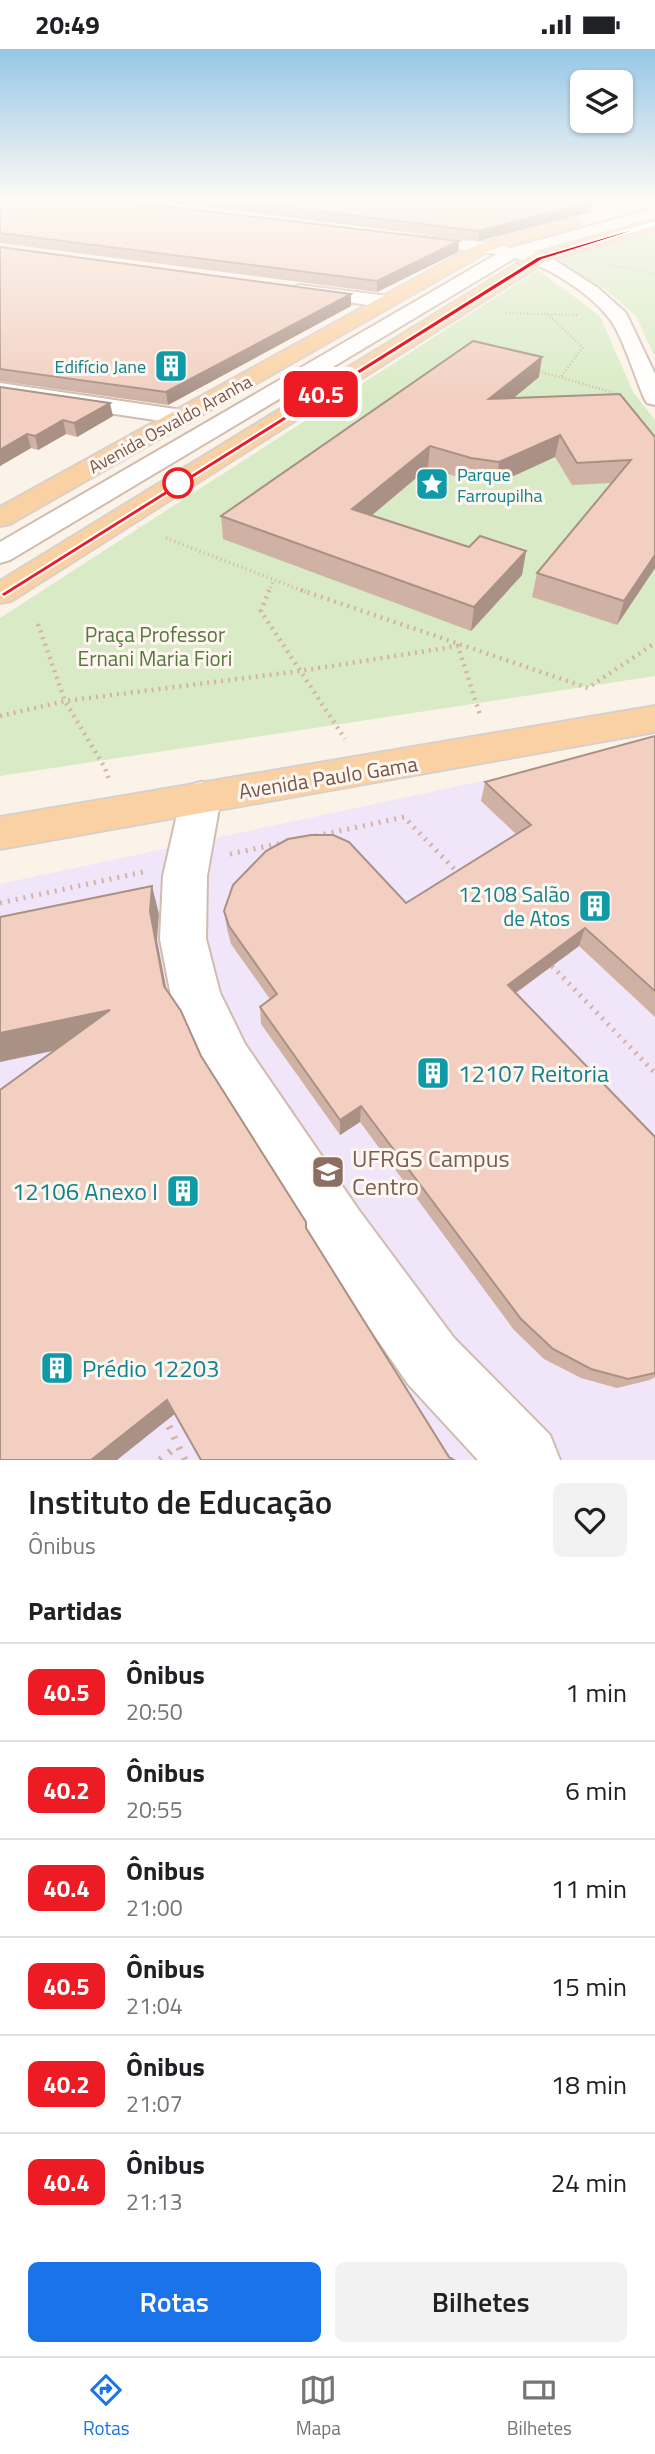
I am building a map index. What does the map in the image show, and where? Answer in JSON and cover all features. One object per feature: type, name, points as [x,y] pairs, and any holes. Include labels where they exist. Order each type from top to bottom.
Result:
[{"type":"main road","name":"Avenida Osvaldo Aranha","points":[[0,518],[449,267]]},
{"type":"main road","points":[[0,594],[526,267]]},
{"type":"main road","name":"Avenida Paulo Gama","points":[[0,833],[201,797],[367,772],[655,719]]},
{"type":"street","points":[[0,554],[488,267]]},
{"type":"street","points":[[554,267],[592,292],[619,317],[655,398]]},
{"type":"street","points":[[280,287],[387,302]]},
{"type":"street","points":[[0,390],[182,417]]},
{"type":"street","points":[[201,797],[187,863],[183,939],[196,996],[228,1062],[337,1230],[431,1361],[525,1460]]},
{"type":"path","points":[[499,313],[619,317]]},
{"type":"path","points":[[547,313],[583,347],[561,377]]},
{"type":"path","points":[[536,371],[626,397]]},
{"type":"path","points":[[166,538],[273,581],[588,688],[655,643]]},
{"type":"path","points":[[273,581],[261,611],[367,772]]},
{"type":"path","points":[[38,624],[65,701],[105,768],[118,811]]},
{"type":"path","points":[[0,716],[65,701],[300,671],[458,646]]},
{"type":"path","points":[[458,646],[491,749]]},
{"type":"path","points":[[309,837],[404,817],[466,881]]},
{"type":"path","points":[[0,903],[296,840]]},
{"type":"path","points":[[552,966],[655,1073]]},
{"type":"path","points":[[160,1407],[185,1460]]},
{"type":"path","points":[[160,1460],[177,1445]]},
{"type":"shaded area","name":"UFRGS Campus Centro","points":[[655,744],[655,1460],[0,1460],[0,884]]},
{"type":"green space","points":[[567,267],[655,267],[655,357],[636,316],[605,289]]},
{"type":"green space","name":"Parque Farroupilha","points":[[538,270],[600,316],[633,392],[655,420],[655,676],[0,776],[0,618]]},
{"type":"building","points":[[0,267],[148,267],[351,294],[166,392],[0,369]]},
{"type":"building","points":[[266,267],[406,267],[377,281]]},
{"type":"building","points":[[473,341],[542,357],[489,399],[620,394],[655,437],[655,555],[624,601],[537,573],[631,460],[577,463],[560,435],[499,462],[471,458],[430,446],[352,509],[469,547],[480,536],[526,551],[474,607],[221,516]]},
{"type":"building","points":[[0,387],[110,403],[74,423],[63,420],[35,436],[27,434],[0,450]]},
{"type":"building","name":"12107 Reitoria","points":[[655,736],[655,991],[585,928],[508,985],[655,1137],[655,1373],[628,1379],[591,1369],[553,1349],[521,1319],[361,1106],[340,1120],[260,1007],[277,994],[229,926],[224,911],[233,885],[266,851],[288,839],[311,835],[333,835],[349,842],[406,903],[531,825],[485,782]]},
{"type":"building","name":"12106 Anexo I","points":[[152,886],[150,911],[164,986],[181,1011],[201,1056],[306,1222],[306,1228],[449,1457],[454,1460],[201,1460],[167,1400],[91,1460],[0,1460],[0,1090],[110,1010],[0,1033],[0,917]]},
{"type":"bus line","name":"40.5","points":[[0,594],[526,267]]},
{"type":"place","name":"Edifício Jane","points":[[171,366]]},
{"type":"place","name":"Parque Farroupilha","points":[[432,484]]},
{"type":"place","name":"12108 Salão de Atos","points":[[595,906]]},
{"type":"place","name":"12107 Reitoria","points":[[433,1073]]},
{"type":"place","name":"UFRGS Campus Centro","points":[[328,1172]]},
{"type":"place","name":"12106 Anexo I","points":[[183,1191]]},
{"type":"place","name":"Prédio 12203","points":[[57,1368]]},
{"type":"park label","name":"Praça Professor Ernani Maria Fiori","points":[[155,646]]}]
